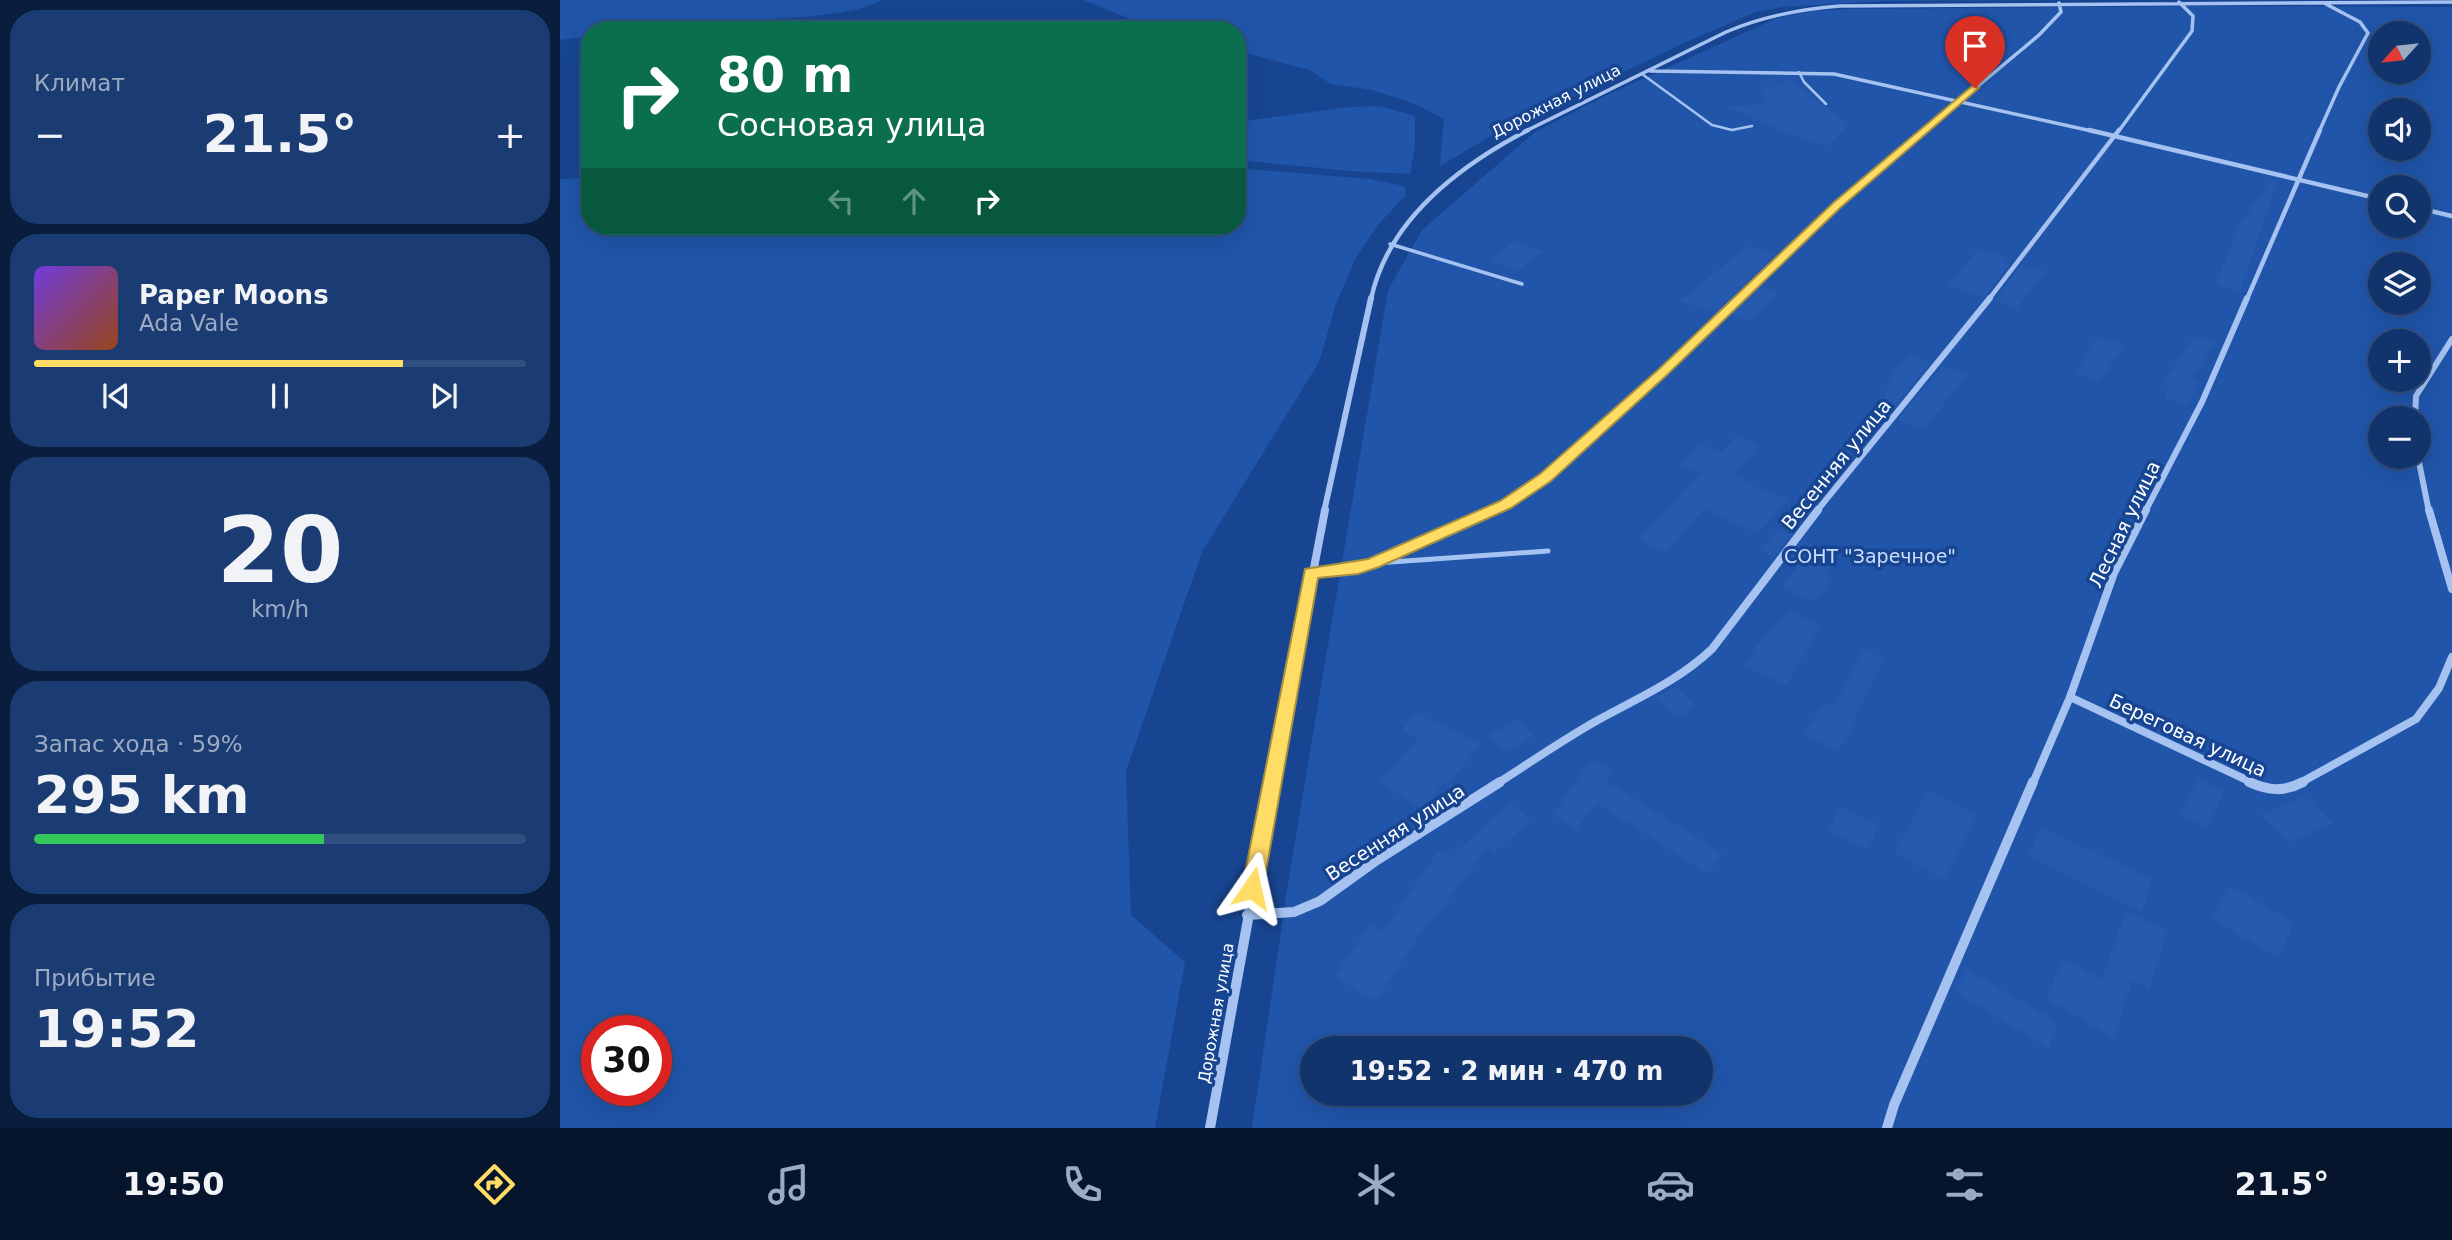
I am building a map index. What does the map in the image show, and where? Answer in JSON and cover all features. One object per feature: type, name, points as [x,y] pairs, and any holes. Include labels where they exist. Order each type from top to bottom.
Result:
[{"type":"street","name":"Дорожная улица","points":[[1210,1128],[1311,573],[1377,272],[1390,244],[1426,202],[1482,156],[1512,137],[1737,27],[1763,17],[1811,8],[2238,1],[2452,2]]},
{"type":"street","name":"Весенняя улица","points":[[1247,915],[1294,912],[1320,901],[1377,859],[1596,721],[1666,685],[1693,667],[1712,649],[1831,493],[2003,282],[2192,31],[2193,16],[2179,2]]},
{"type":"street","name":"Лесная улица","points":[[1888,1128],[1894,1105],[2070,697],[2114,573],[2213,378],[2339,87],[2368,33],[2360,22],[2322,2]]},
{"type":"street","points":[[1311,573],[1358,568],[1373,563],[1505,504],[1545,478],[1663,372],[1836,205],[2039,35],[2061,12],[2059,3]]},
{"type":"street","points":[[1648,71],[1834,74],[1960,100],[2368,196]]},
{"type":"street","points":[[2431,211],[2452,216]]},
{"type":"street","points":[[2415,406],[2416,396],[2452,339]]},
{"type":"street","points":[[2420,469],[2428,509],[2452,589]]},
{"type":"street","name":"Береговая улица","points":[[2070,697],[2265,789],[2288,790],[2416,719],[2439,688],[2452,657]]},
{"type":"lane","points":[[1799,72],[1804,82],[1826,104]]},
{"type":"lane","points":[[1642,74],[1712,125],[1732,130],[1752,126]]},
{"type":"lane","points":[[1390,244],[1522,284]]},
{"type":"lane","points":[[1373,563],[1548,551]]},
{"type":"green space","points":[[560,0],[882,0],[850,11],[786,18],[729,21],[581,21],[581,37],[560,40]]},
{"type":"green space","points":[[1084,0],[2066,0],[1886,1],[1783,7],[1753,13],[1686,42],[1491,136],[1440,166],[1444,119],[1415,104],[1372,90],[1331,84],[1310,70],[1246,53],[1246,21],[1134,21]]},
{"type":"green space","name":"СОНТ \"Заречное\"","points":[[2204,6],[2452,7],[2452,1128],[1252,1128],[1290,870],[1388,290],[1422,230],[1535,132],[1603,97],[1777,18],[1819,10]]},
{"type":"green space","points":[[1379,106],[1415,116],[1415,145],[1410,174],[1246,161],[1246,121],[1350,107]]},
{"type":"green space","points":[[1246,169],[1370,179],[1404,186],[1406,195],[1378,225],[1356,257],[1336,304],[1319,362],[1202,552],[1126,771],[1131,915],[1185,962],[1155,1128],[560,1128],[560,179],[581,178],[581,235],[1246,235]]},
{"type":"building","points":[[1788,79],[1849,124],[1827,146],[1810,142],[1727,107],[1767,103],[1758,87],[1780,87]]},
{"type":"building","points":[[2271,180],[2277,183],[2240,291],[2216,284],[2238,227]]},
{"type":"building","points":[[1514,242],[1542,251],[1516,272],[1491,260]]},
{"type":"building","points":[[1748,246],[1775,254],[1717,311],[1679,302]]},
{"type":"building","points":[[1978,249],[2009,257],[2004,263],[2010,264],[1984,297],[1948,286]]},
{"type":"building","points":[[2020,266],[2046,271],[2017,308],[1995,301]]},
{"type":"building","points":[[1758,286],[1779,294],[1751,320],[1730,315]]},
{"type":"building","points":[[2194,336],[2216,343],[2192,378],[2199,381],[2187,406],[2165,398],[2168,383],[2164,381]]},
{"type":"building","points":[[2097,337],[2124,345],[2100,381],[2076,373]]},
{"type":"building","points":[[1910,355],[1930,362],[1886,417],[1876,413],[1895,371]]},
{"type":"building","points":[[1942,366],[1967,375],[1924,429],[1898,420]]},
{"type":"building","points":[[1736,436],[1759,445],[1733,475],[1750,482],[1761,493],[1765,489],[1788,499],[1758,534],[1704,508],[1666,553],[1638,540],[1701,473],[1681,465],[1701,444],[1721,453]]},
{"type":"building","points":[[1778,529],[1791,535],[1774,557],[1760,550]]},
{"type":"building","points":[[1803,540],[1835,555],[1827,574],[1833,577],[1816,602],[1782,587],[1797,567],[1786,562]]},
{"type":"building","points":[[1789,610],[1819,626],[1787,685],[1744,666],[1756,647]]},
{"type":"building","points":[[1864,649],[1884,659],[1855,717],[1858,719],[1838,751],[1804,733],[1825,702],[1834,707]]},
{"type":"building","points":[[1676,686],[1696,707],[1676,718],[1656,697]]},
{"type":"building","points":[[1416,713],[1481,745],[1447,784],[1444,782],[1423,810],[1379,782],[1419,739],[1402,730]]},
{"type":"building","points":[[1518,719],[1533,736],[1504,753],[1488,736]]},
{"type":"building","points":[[1591,759],[1614,770],[1606,781],[1723,854],[1708,874],[1597,803],[1576,829],[1553,815]]},
{"type":"building","points":[[2199,779],[2224,792],[2207,829],[2181,815]]},
{"type":"building","points":[[1928,790],[1976,815],[1944,879],[1894,853]]},
{"type":"building","points":[[2304,796],[2333,823],[2289,842],[2260,815]]},
{"type":"building","points":[[1510,803],[1531,820],[1494,853],[1488,847],[1432,922],[1429,920],[1376,1001],[1334,977],[1371,924],[1384,931],[1438,851],[1449,858]]},
{"type":"building","points":[[1840,806],[1879,825],[1868,850],[1829,831]]},
{"type":"building","points":[[2040,827],[2151,879],[2142,912],[2029,857]]},
{"type":"building","points":[[2230,886],[2294,923],[2278,958],[2213,919]]},
{"type":"building","points":[[2126,910],[2167,931],[2149,989],[2132,980],[2114,1038],[2047,999],[2062,958],[2102,980]]},
{"type":"building","points":[[1967,969],[2058,1023],[2048,1048],[1956,992]]},
{"type":"route","points":[[1252,888],[1311,573],[1358,568],[1373,563],[1505,504],[1545,478],[1663,372],[1836,205],[1975,88]]}]
